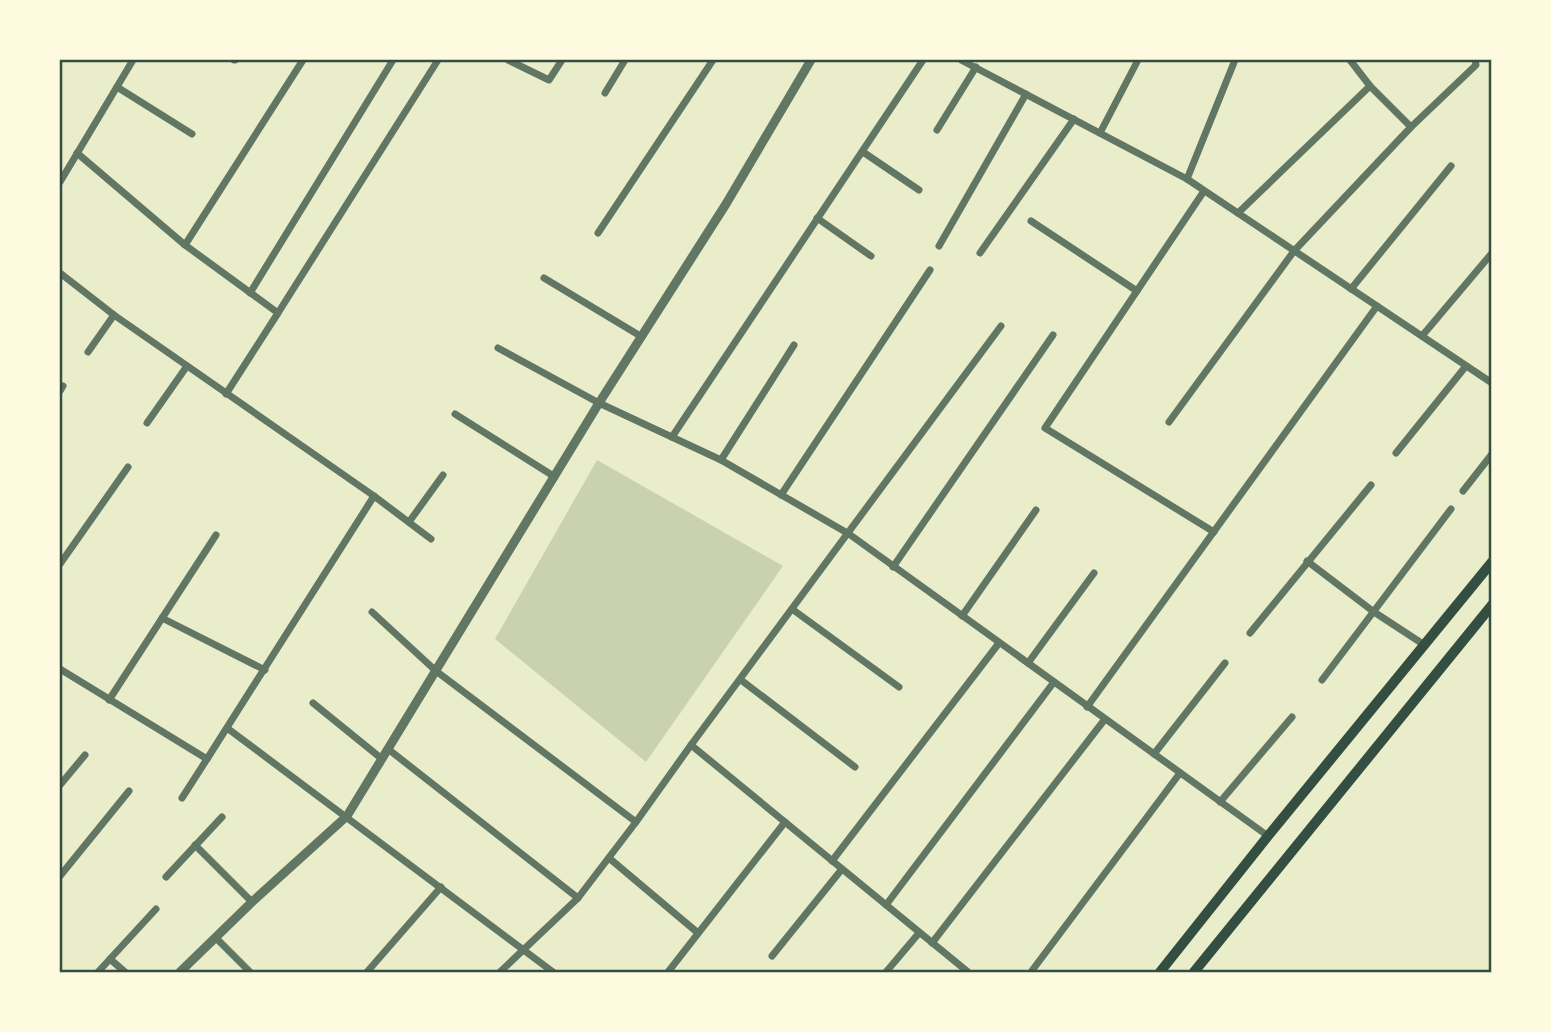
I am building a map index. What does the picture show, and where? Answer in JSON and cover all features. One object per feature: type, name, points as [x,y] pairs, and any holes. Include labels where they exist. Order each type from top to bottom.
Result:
[{"type":"main road","points":[[1160,972],[1492,562]]},
{"type":"main road","points":[[1194,972],[1492,605]]},
{"type":"street","points":[[60,182],[133,60]]},
{"type":"street","points":[[185,245],[303,60]]},
{"type":"street","points":[[250,293],[393,60]]},
{"type":"street","points":[[226,394],[438,60]]},
{"type":"street","points":[[511,60],[549,80],[562,60]]},
{"type":"street","points":[[605,93],[625,60]]},
{"type":"street","points":[[598,233],[713,60]]},
{"type":"street","points":[[180,972],[251,902],[346,817],[599,403],[726,204],[811,60]]},
{"type":"street","points":[[672,437],[923,60]]},
{"type":"street","points":[[961,60],[1187,179],[1492,383]]},
{"type":"street","points":[[1100,133],[1138,60]]},
{"type":"street","points":[[1187,179],[1235,60]]},
{"type":"street","points":[[1350,60],[1370,86],[1411,127]]},
{"type":"street","points":[[1169,422],[1294,251],[1411,127],[1476,65],[1475,60]]},
{"type":"street","points":[[937,130],[976,67]]},
{"type":"street","points":[[1238,213],[1370,86]]},
{"type":"street","points":[[117,87],[192,134]]},
{"type":"street","points":[[939,246],[1026,94]]},
{"type":"street","points":[[979,253],[1074,119]]},
{"type":"street","points":[[863,152],[919,190]]},
{"type":"street","points":[[77,153],[185,245],[278,313]]},
{"type":"street","points":[[1351,289],[1451,166]]},
{"type":"street","points":[[1205,191],[1045,428],[1214,532]]},
{"type":"street","points":[[817,218],[871,256]]},
{"type":"street","points":[[1031,220],[1138,290]]},
{"type":"street","points":[[1422,336],[1492,253]]},
{"type":"street","points":[[781,495],[930,270]]},
{"type":"street","points":[[61,277],[374,496],[431,539]]},
{"type":"street","points":[[544,278],[642,337]]},
{"type":"street","points":[[1087,707],[1377,306]]},
{"type":"street","points":[[88,352],[114,314]]},
{"type":"street","points":[[500,972],[578,898],[1001,326]]},
{"type":"street","points":[[893,567],[1053,335]]},
{"type":"street","points":[[721,460],[794,345]]},
{"type":"street","points":[[498,348],[599,403],[721,460],[849,534],[1268,836]]},
{"type":"street","points":[[147,423],[187,366]]},
{"type":"street","points":[[1396,453],[1466,366]]},
{"type":"street","points":[[455,414],[555,477]]},
{"type":"street","points":[[1463,491],[1492,454]]},
{"type":"street","points":[[60,564],[128,467]]},
{"type":"street","points":[[409,522],[443,475]]},
{"type":"street","points":[[1250,632],[1371,485]]},
{"type":"street","points":[[182,798],[374,496]]},
{"type":"street","points":[[1322,680],[1451,509]]},
{"type":"street","points":[[962,616],[1036,510]]},
{"type":"street","points":[[109,700],[215,535]]},
{"type":"street","points":[[1307,561],[1374,612],[1423,644]]},
{"type":"street","points":[[1027,663],[1094,573]]},
{"type":"street","points":[[792,609],[899,687]]},
{"type":"street","points":[[372,612],[436,671],[636,822]]},
{"type":"street","points":[[162,618],[264,670]]},
{"type":"street","points":[[832,861],[999,643]]},
{"type":"street","points":[[1154,754],[1225,663]]},
{"type":"street","points":[[60,669],[207,759]]},
{"type":"street","points":[[741,680],[855,767]]},
{"type":"street","points":[[886,905],[1054,682]]},
{"type":"street","points":[[313,703],[382,759]]},
{"type":"street","points":[[1220,802],[1292,717]]},
{"type":"street","points":[[932,943],[1105,719]]},
{"type":"street","points":[[228,728],[553,972]]},
{"type":"street","points":[[691,745],[968,972]]},
{"type":"street","points":[[388,749],[578,898]]},
{"type":"street","points":[[60,785],[85,755]]},
{"type":"street","points":[[1031,972],[1180,773]]},
{"type":"street","points":[[60,876],[129,791]]},
{"type":"street","points":[[166,877],[222,817]]},
{"type":"street","points":[[668,972],[785,822]]},
{"type":"street","points":[[195,845],[251,902]]},
{"type":"street","points":[[608,859],[698,933]]},
{"type":"street","points":[[772,956],[842,869]]},
{"type":"street","points":[[367,972],[442,887]]},
{"type":"street","points":[[98,972],[156,909]]},
{"type":"street","points":[[886,972],[919,933]]},
{"type":"street","points":[[215,938],[250,972]]},
{"type":"street","points":[[110,959],[125,972]]},
{"type":"green space","points":[[597,460],[783,566],[646,762],[495,639]]}]
